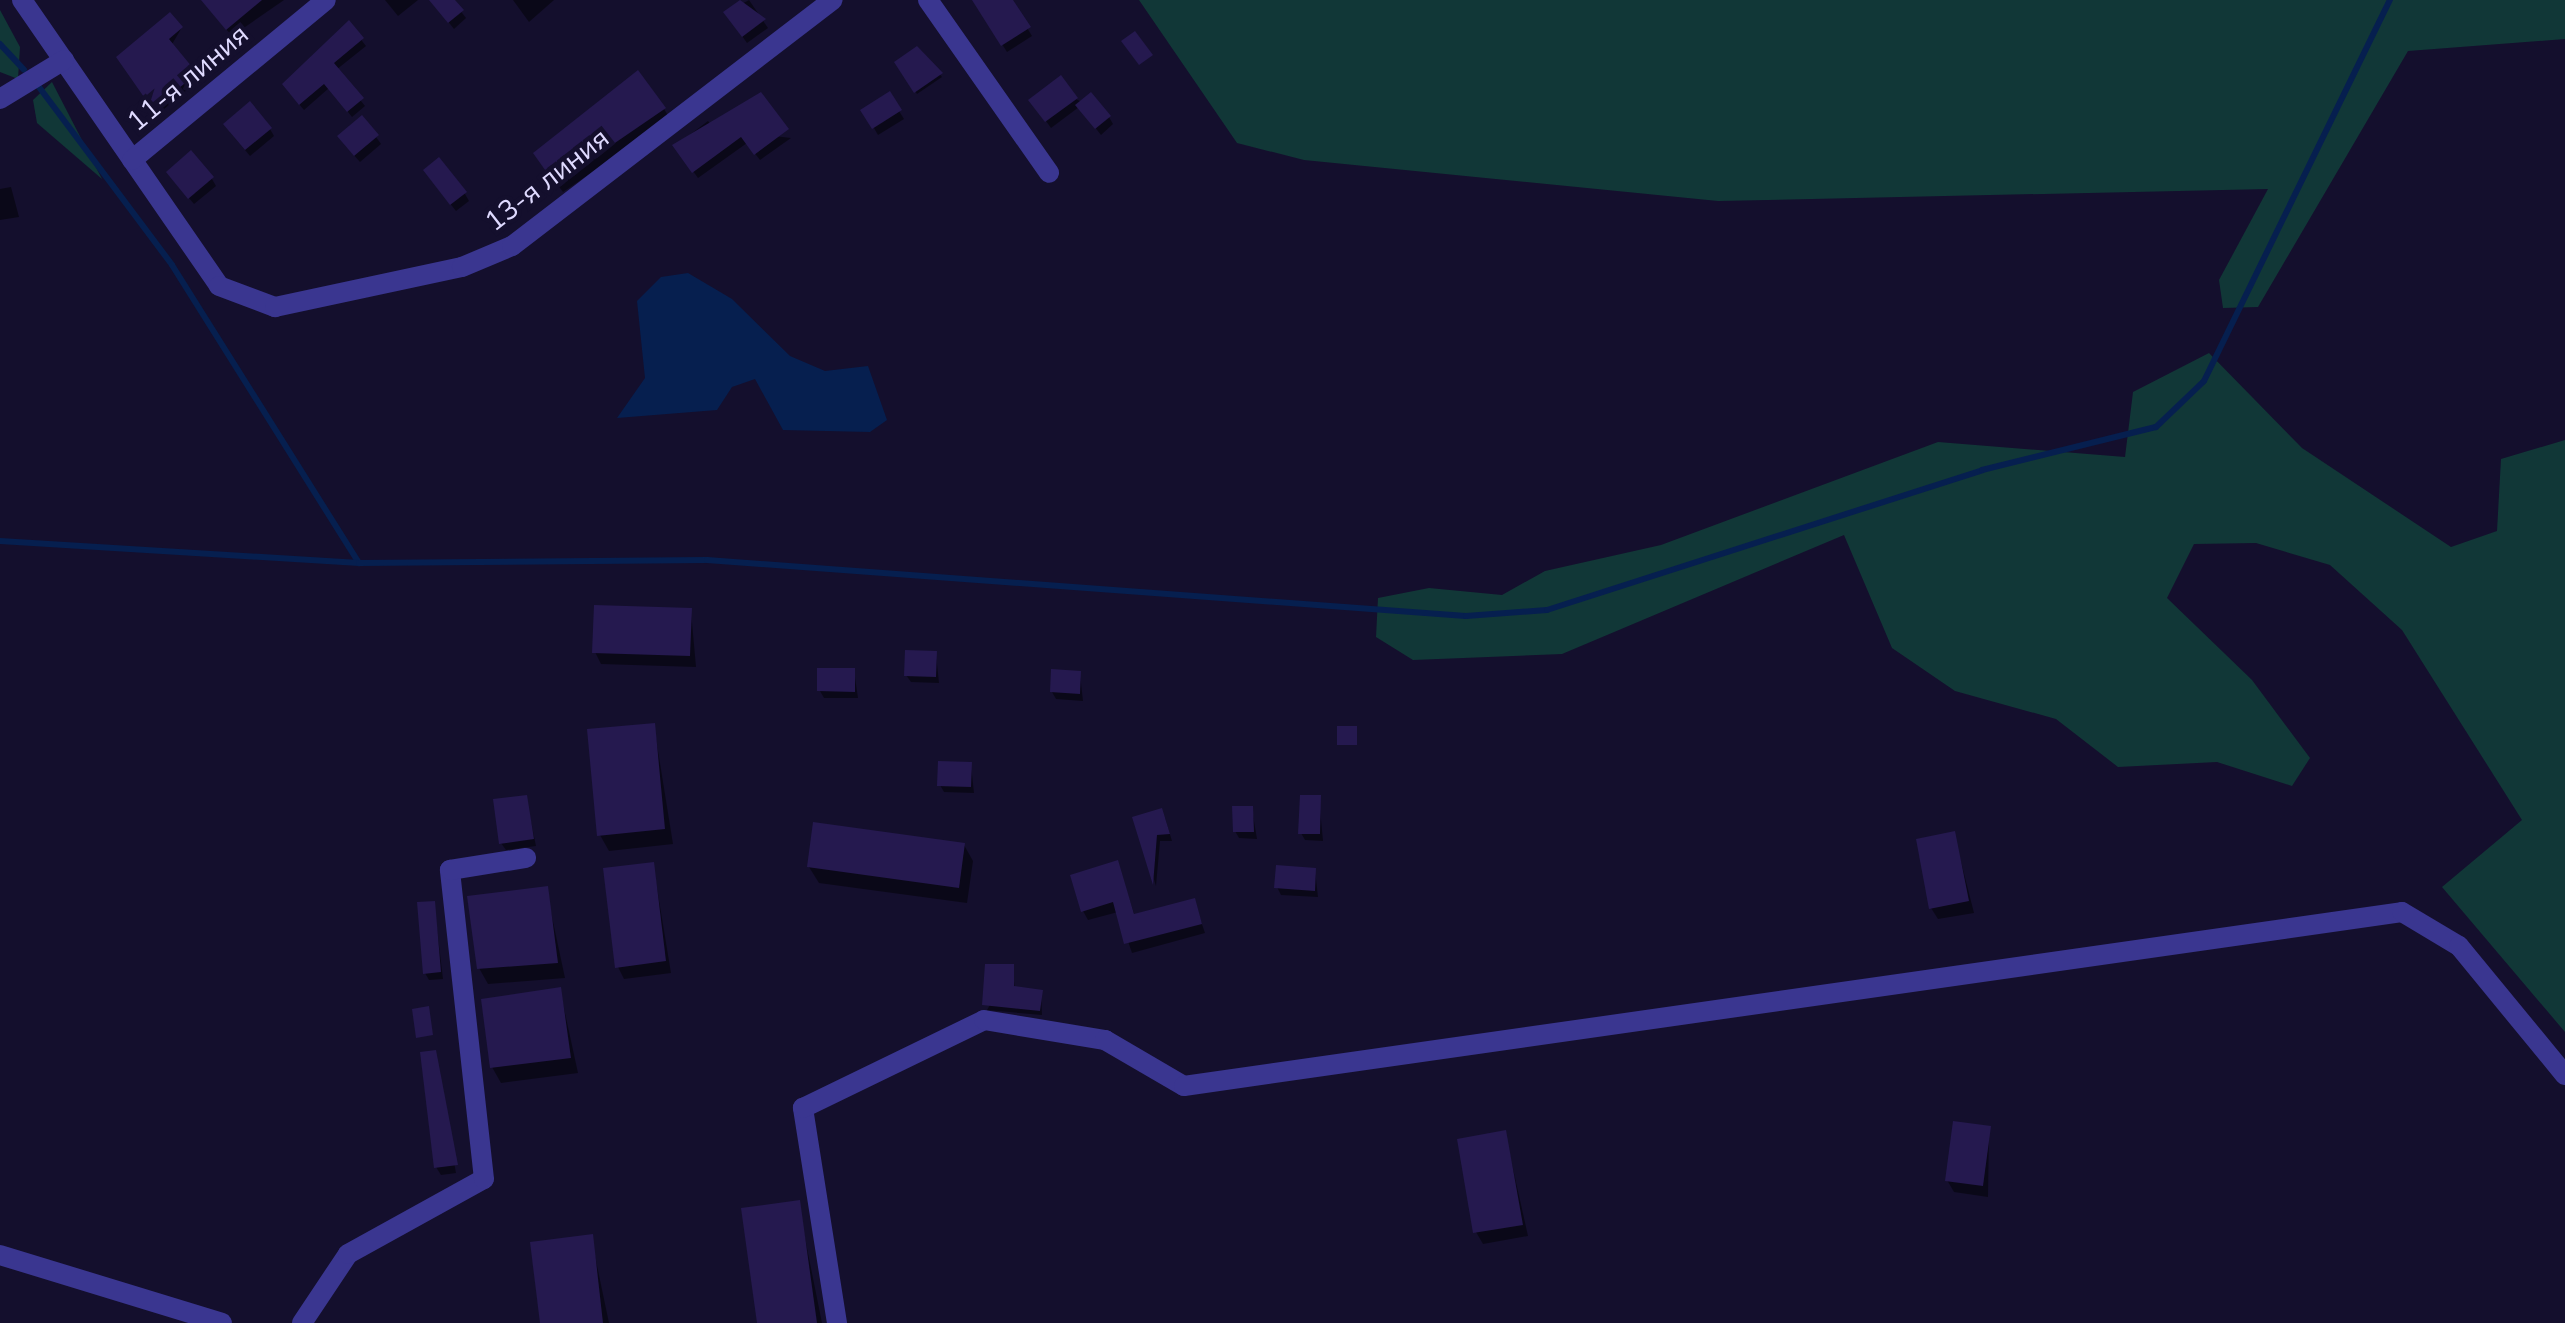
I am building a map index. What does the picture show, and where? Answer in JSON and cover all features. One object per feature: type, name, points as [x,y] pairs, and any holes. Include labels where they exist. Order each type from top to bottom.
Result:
[{"type":"street","points":[[22,0],[132,160]]},
{"type":"street","name":"11-я линия","points":[[132,160],[326,0]]},
{"type":"street","name":"13-я линия","points":[[132,160],[219,286],[252,305],[462,267],[512,246],[834,0]]},
{"type":"street","points":[[928,0],[1049,172]]},
{"type":"street","points":[[0,99],[64,60]]},
{"type":"street","points":[[302,1323],[348,1254],[484,1179],[450,870],[526,858]]},
{"type":"street","points":[[836,1323],[803,1108],[984,1020],[1105,1040],[1184,1086],[2402,912],[2459,946],[2565,1076]]},
{"type":"street","points":[[0,1255],[222,1323]]},
{"type":"green space","points":[[1139,0],[2565,0],[2565,39],[2408,51],[2258,307],[2223,308],[2219,280],[2268,189],[1718,201],[1304,160],[1237,143]]},
{"type":"green space","points":[[0,10],[20,47],[18,79],[0,72]]},
{"type":"green space","points":[[52,82],[102,179],[37,123],[33,100]]},
{"type":"green space","points":[[2209,353],[2302,448],[2451,547],[2497,531],[2501,459],[2565,440],[2565,1032],[2442,887],[2522,820],[2402,630],[2330,565],[2256,543],[2194,544],[2167,598],[2252,680],[2310,758],[2292,786],[2217,762],[2118,767],[2056,719],[1955,691],[1892,648],[1844,535],[1562,654],[1413,660],[1376,637],[1378,598],[1429,588],[1502,595],[1545,571],[1661,545],[1938,442],[2125,457],[2133,392]]},
{"type":"water","points":[[688,273],[732,299],[790,356],[825,371],[868,366],[887,420],[870,432],[783,430],[755,379],[732,387],[717,410],[617,418],[645,378],[637,301],[661,277]]},
{"type":"building","points":[[201,0],[262,0],[226,30]]},
{"type":"building","points":[[429,0],[455,0],[464,10],[448,23]]},
{"type":"building","points":[[740,0],[766,19],[742,37],[723,12]]},
{"type":"building","points":[[972,0],[1013,0],[1031,27],[1001,46]]},
{"type":"building","points":[[170,12],[183,27],[169,39],[197,73],[153,110],[116,57]]},
{"type":"building","points":[[349,20],[364,38],[334,63],[364,98],[347,112],[324,84],[299,105],[282,84]]},
{"type":"building","points":[[1135,31],[1153,55],[1139,65],[1121,41]]},
{"type":"building","points":[[917,46],[943,73],[914,93],[894,62]]},
{"type":"building","points":[[638,70],[666,108],[555,184],[533,153]]},
{"type":"building","points":[[1061,75],[1078,98],[1045,122],[1028,100]]},
{"type":"building","points":[[890,91],[902,110],[872,129],[860,110]]},
{"type":"building","points":[[761,92],[789,129],[754,155],[741,137],[692,173],[672,145]]},
{"type":"building","points":[[1091,92],[1111,116],[1095,129],[1075,105]]},
{"type":"building","points":[[250,101],[272,128],[245,150],[223,124]]},
{"type":"building","points":[[362,115],[379,135],[354,156],[337,136]]},
{"type":"building","points":[[191,150],[214,177],[188,199],[166,172]]},
{"type":"building","points":[[439,157],[467,192],[450,205],[423,170]]},
{"type":"building","points":[[594,605],[692,608],[690,656],[592,653]]},
{"type":"building","points":[[905,650],[937,651],[936,677],[904,676]]},
{"type":"building","points":[[817,668],[855,668],[855,692],[817,691]]},
{"type":"building","points":[[1051,669],[1081,671],[1080,694],[1050,692]]},
{"type":"building","points":[[655,723],[665,829],[597,836],[587,729]]},
{"type":"building","points":[[1337,726],[1357,726],[1357,745],[1337,745]]},
{"type":"building","points":[[938,761],[972,762],[971,787],[937,786]]},
{"type":"building","points":[[527,795],[534,839],[499,844],[493,799]]},
{"type":"building","points":[[1300,795],[1321,795],[1320,834],[1298,834]]},
{"type":"building","points":[[1232,806],[1253,806],[1254,832],[1233,832]]},
{"type":"building","points":[[1162,808],[1170,834],[1157,835],[1153,885],[1132,817]]},
{"type":"building","points":[[813,822],[965,843],[959,888],[807,867]]},
{"type":"building","points":[[1955,831],[1969,901],[1929,909],[1916,839]]},
{"type":"building","points":[[1118,860],[1134,914],[1195,898],[1202,924],[1124,944],[1113,902],[1081,912],[1070,875]]},
{"type":"building","points":[[654,862],[666,961],[615,968],[603,868]]},
{"type":"building","points":[[1276,865],[1316,868],[1315,891],[1274,888]]},
{"type":"building","points":[[548,886],[558,963],[477,969],[467,896]]},
{"type":"building","points":[[435,901],[441,972],[423,974],[417,902]]},
{"type":"building","points":[[985,964],[1014,964],[1014,986],[1043,990],[1040,1011],[982,1005]]},
{"type":"building","points":[[561,987],[571,1058],[490,1068],[481,999]]},
{"type":"building","points":[[429,1006],[433,1035],[416,1038],[412,1009]]},
{"type":"building","points":[[436,1050],[458,1165],[434,1168],[420,1052]]},
{"type":"building","points":[[1953,1121],[1991,1126],[1983,1186],[1945,1181]]},
{"type":"building","points":[[1506,1130],[1523,1225],[1473,1233],[1457,1139]]},
{"type":"building","points":[[800,1200],[817,1323],[757,1323],[741,1208]]},
{"type":"building","points":[[593,1234],[603,1323],[540,1323],[530,1242]]},
{"type":"waterway","points":[[0,541],[359,563],[707,560],[1466,616],[1547,610],[1982,470],[2156,427],[2204,381],[2390,0]]},
{"type":"waterway","points":[[0,44],[24,70]]},
{"type":"waterway","points":[[39,87],[172,265],[359,563]]}]
